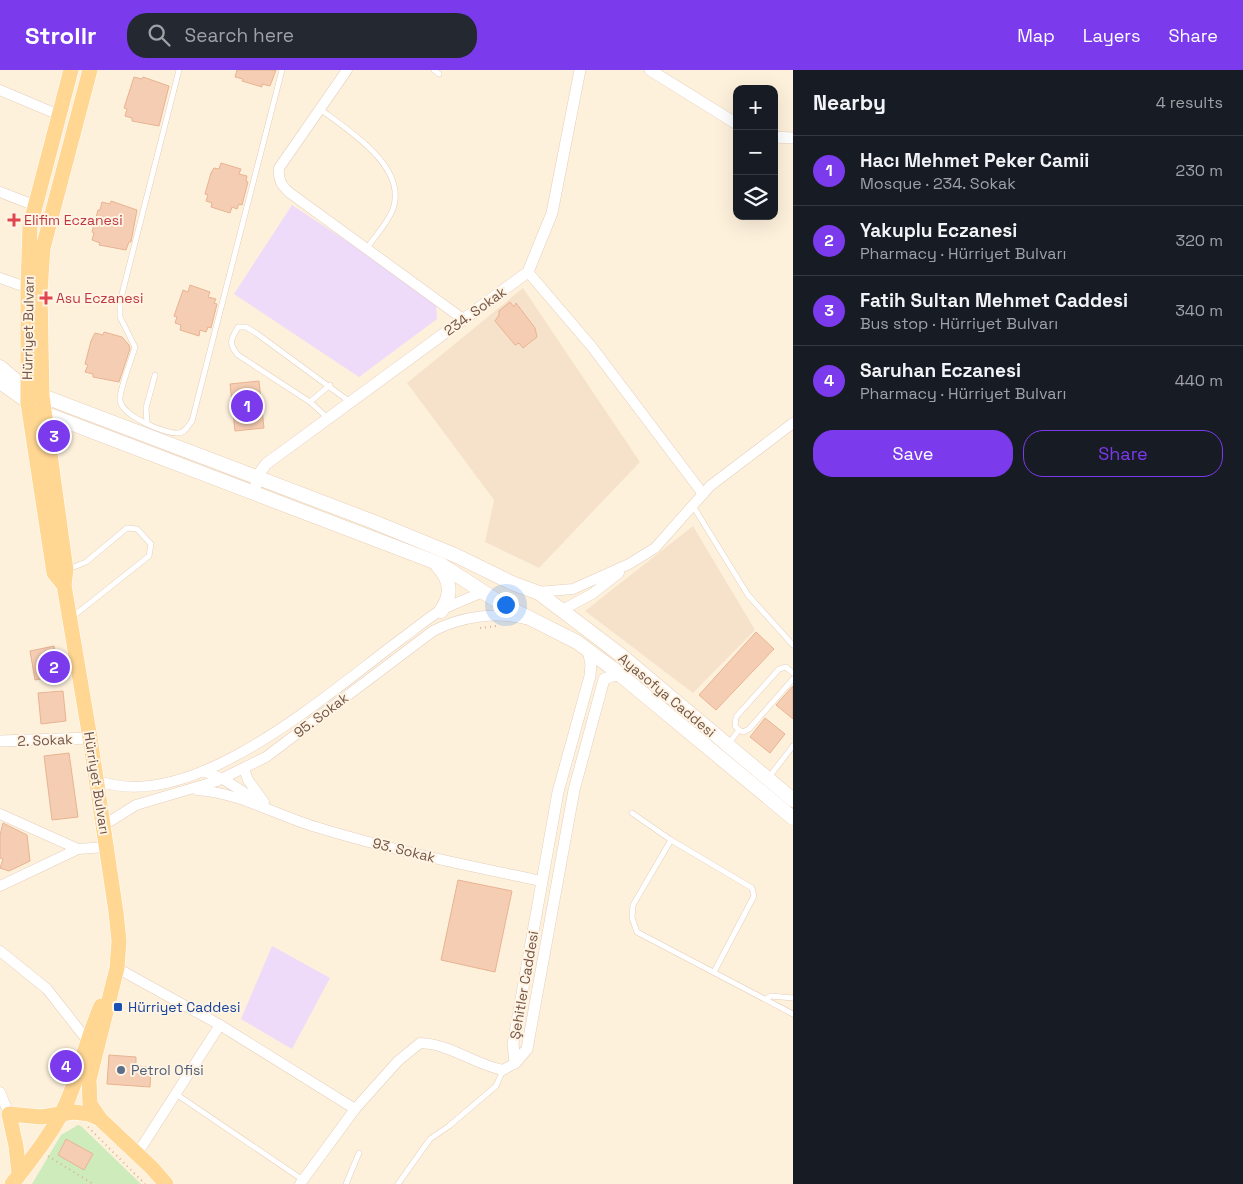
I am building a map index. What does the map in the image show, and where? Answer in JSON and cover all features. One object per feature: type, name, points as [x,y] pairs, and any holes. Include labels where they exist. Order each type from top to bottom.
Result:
[{"type":"main road","name":"Hürriyet Bulvarı","points":[[65,577],[54,573],[32,396],[28,288],[30,226],[71,70]]},
{"type":"main road","name":"Hürriyet Bulvarı","points":[[90,70],[43,248],[32,396],[44,413],[70,618],[104,825],[119,941],[107,1015],[88,1092],[90,1104],[100,1119]]},
{"type":"main road","points":[[0,367],[32,396]]},
{"type":"main road","points":[[0,382],[32,396]]},
{"type":"main road","name":"Ayasofya Caddesi","points":[[32,396],[258,479],[457,556],[530,590],[562,610],[622,656],[793,800]]},
{"type":"main road","points":[[44,413],[435,562],[536,623],[577,642],[621,675],[793,818]]},
{"type":"main road","points":[[435,562],[444,572],[449,584],[448,600],[441,611]]},
{"type":"main road","points":[[483,592],[508,585],[530,590]]},
{"type":"main road","points":[[522,615],[511,604],[511,600],[514,594],[530,590]]},
{"type":"main road","points":[[536,623],[550,623],[562,610]]},
{"type":"main road","name":"Hürriyet Bulvarı","points":[[14,1181],[60,1116],[72,1090],[87,1040],[115,975]]},
{"type":"main road","points":[[87,1040],[94,1056],[94,1063]]},
{"type":"main road","points":[[14,1181],[16,1146],[9,1114],[42,1117],[81,1112],[100,1119],[138,1154],[166,1184]]},
{"type":"street","points":[[347,70],[279,168],[278,177],[282,186],[463,319]]},
{"type":"street","points":[[580,70],[552,213],[528,272],[592,348],[703,494]]},
{"type":"street","points":[[650,70],[733,122]]},
{"type":"street","points":[[0,90],[59,115]]},
{"type":"street","points":[[778,136],[793,138]]},
{"type":"street","points":[[0,192],[36,206]]},
{"type":"street","name":"234. Sokak","points":[[253,494],[266,464],[528,272]]},
{"type":"street","points":[[0,278],[28,288]]},
{"type":"street","points":[[562,610],[592,594],[629,564],[655,548],[703,494],[793,423]]},
{"type":"street","points":[[530,590],[572,589],[629,564]]},
{"type":"street","name":"95. Sokak","points":[[96,780],[111,786],[129,788],[184,780],[245,751],[290,722],[441,611],[483,592]]},
{"type":"street","name":"95. Sokak","points":[[104,825],[136,806],[223,779],[266,757],[433,630],[443,626],[491,616],[522,618],[536,623]]},
{"type":"street","name":"Şehitler Caddesi","points":[[515,1063],[513,1044],[558,792],[590,676],[591,664],[588,650]]},
{"type":"street","name":"Şehitler Caddesi","points":[[515,1063],[527,1049],[574,790],[587,739],[604,679],[621,675]]},
{"type":"street","points":[[290,722],[297,734]]},
{"type":"street","name":"2. Sokak","points":[[0,741],[90,738]]},
{"type":"street","points":[[573,738],[587,739]]},
{"type":"street","points":[[244,769],[248,780],[269,809]]},
{"type":"street","points":[[203,771],[223,779],[269,809]]},
{"type":"street","points":[[189,790],[228,794],[269,809]]},
{"type":"street","name":"93. Sokak","points":[[269,809],[333,832],[541,881]]},
{"type":"street","points":[[0,814],[78,849]]},
{"type":"street","points":[[0,886],[78,849],[106,847]]},
{"type":"street","points":[[535,919],[550,921]]},
{"type":"street","points":[[0,951],[47,989],[87,1040]]},
{"type":"street","points":[[525,974],[540,976]]},
{"type":"street","points":[[115,975],[220,1025],[355,1109]]},
{"type":"street","points":[[138,1154],[220,1025]]},
{"type":"street","points":[[301,1182],[355,1109],[398,1061],[420,1043],[454,1049],[484,1066],[503,1070],[515,1063]]},
{"type":"street","points":[[0,1092],[9,1114]]},
{"type":"lane","points":[[179,70],[120,302],[120,317],[125,332],[135,347],[119,399],[127,413],[169,432],[179,433],[185,430],[192,421],[282,70]]},
{"type":"lane","points":[[434,70],[439,74]]},
{"type":"lane","points":[[320,109],[369,146],[391,175],[395,197],[392,210],[367,248]]},
{"type":"lane","points":[[328,418],[310,402],[238,355],[232,348],[231,339],[238,327],[246,326],[330,385],[350,402]]},
{"type":"lane","points":[[147,423],[146,408],[155,375]]},
{"type":"lane","points":[[310,402],[330,385]]},
{"type":"lane","points":[[693,506],[748,595],[793,645]]},
{"type":"lane","points":[[65,577],[127,528],[137,529],[151,544],[149,556],[70,618]]},
{"type":"lane","points":[[793,673],[786,667],[778,669],[736,717],[734,721],[738,730],[743,732],[749,729],[793,679]]},
{"type":"lane","points":[[727,746],[738,730]]},
{"type":"lane","points":[[767,779],[793,746]]},
{"type":"lane","points":[[632,813],[671,840],[752,888],[754,896],[714,972]]},
{"type":"lane","points":[[671,840],[633,905],[632,918],[637,932],[792,1012]]},
{"type":"lane","points":[[766,999],[771,996],[793,998]]},
{"type":"lane","points":[[398,1184],[430,1139],[449,1126],[496,1086],[503,1070]]},
{"type":"lane","points":[[176,1094],[301,1182]]},
{"type":"lane","points":[[346,1184],[360,1153]]},
{"type":"path","points":[[480,628],[500,626]]},
{"type":"path","points":[[85,1124],[145,1184]]},
{"type":"path","points":[[46,1155],[92,1184]]},
{"type":"shaded area","points":[[292,205],[436,304],[437,319],[359,377],[234,294]]},
{"type":"shaded area","points":[[523,288],[640,462],[539,568],[485,542],[494,500],[407,383]]},
{"type":"shaded area","points":[[693,526],[755,630],[693,693],[585,611]]},
{"type":"shaded area","points":[[272,946],[330,978],[292,1049],[241,1019]]},
{"type":"green space","points":[[78,1125],[141,1184],[32,1184],[61,1135]]},
{"type":"building","points":[[237,70],[276,70],[270,86],[262,84],[262,87],[235,77]]},
{"type":"building","points":[[134,77],[142,79],[143,77],[169,86],[159,126],[132,121],[132,118],[125,116],[127,109],[124,108]]},
{"type":"building","points":[[221,163],[241,169],[239,174],[247,176],[246,181],[248,182],[242,205],[239,204],[237,209],[232,207],[230,213],[211,207],[212,203],[206,201],[208,195],[205,194],[211,173],[214,168],[219,169]]},
{"type":"building","points":[[111,201],[137,210],[131,242],[129,242],[126,250],[99,245],[100,243],[92,240],[94,233],[92,232],[98,210],[100,210],[102,202],[110,204]]},
{"type":"building","points":[[190,285],[210,292],[208,297],[216,299],[214,303],[217,304],[211,328],[208,327],[206,332],[200,330],[199,336],[180,330],[181,325],[175,323],[177,317],[174,316],[183,290],[188,292]]},
{"type":"building","points":[[510,302],[514,307],[516,303],[535,328],[537,337],[523,348],[519,343],[515,345],[495,321],[499,311]]},
{"type":"building","points":[[104,332],[122,337],[129,345],[130,349],[119,382],[93,377],[93,374],[85,372],[88,365],[85,364],[91,341],[95,333],[103,335]]},
{"type":"building","points":[[259,381],[264,428],[235,431],[230,384]]},
{"type":"building","points":[[756,632],[774,649],[716,710],[699,695]]},
{"type":"building","points":[[54,646],[60,675],[35,680],[30,651]]},
{"type":"building","points":[[793,686],[793,719],[776,705]]},
{"type":"building","points":[[63,691],[66,721],[41,724],[38,693]]},
{"type":"building","points":[[765,718],[785,734],[770,753],[750,737]]},
{"type":"building","points":[[69,753],[78,817],[52,820],[44,756]]},
{"type":"building","points":[[3,823],[27,835],[30,861],[9,871],[0,868],[3,859],[0,858],[0,835]]},
{"type":"building","points":[[458,880],[512,891],[495,972],[441,960]]},
{"type":"building","points":[[109,1055],[136,1057],[136,1066],[151,1067],[150,1087],[107,1084]]},
{"type":"building","points":[[66,1139],[93,1154],[84,1170],[58,1155]]},
{"type":"place","name":"Elifim Eczanesi","points":[[14,220]]},
{"type":"place","name":"Asu Eczanesi","points":[[46,298]]},
{"type":"place","name":"Hacı Mehmet Peker Camii","points":[[247,406]]},
{"type":"place","name":"Fatih Sultan Mehmet Caddesi","points":[[54,436]]},
{"type":"place","name":"Yakuplu Eczanesi","points":[[54,667]]},
{"type":"place","name":"Hürriyet Caddesi","points":[[118,1007]]},
{"type":"place","name":"Saruhan Eczanesi","points":[[66,1066]]},
{"type":"place","name":"Petrol Ofisi","points":[[121,1070]]}]
